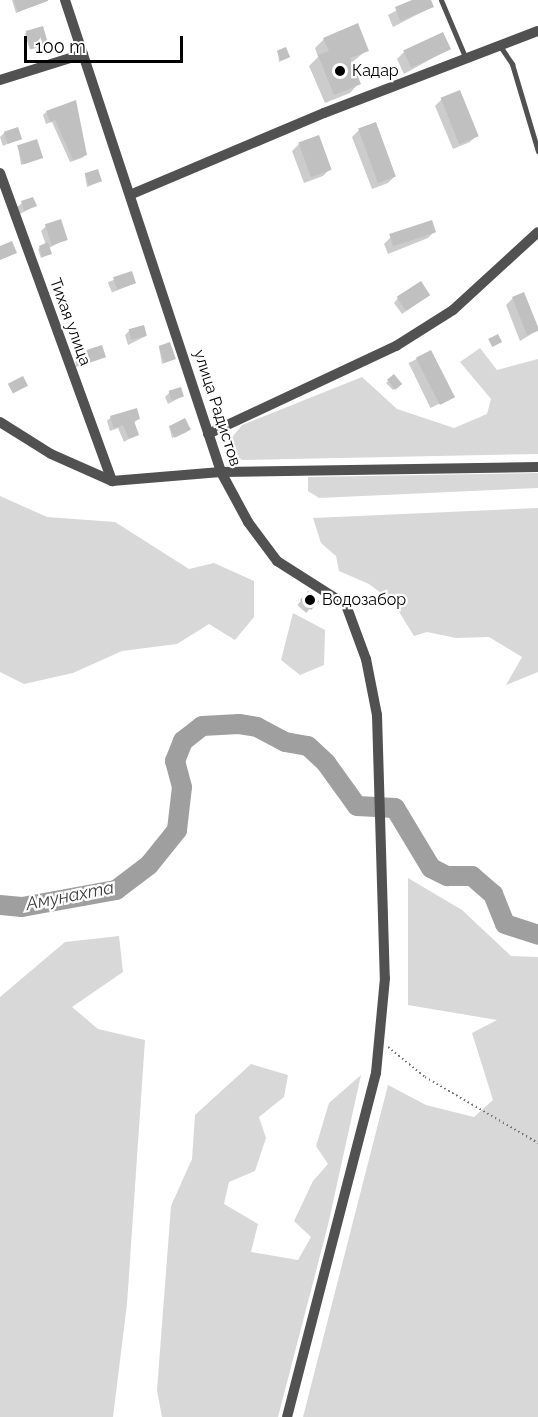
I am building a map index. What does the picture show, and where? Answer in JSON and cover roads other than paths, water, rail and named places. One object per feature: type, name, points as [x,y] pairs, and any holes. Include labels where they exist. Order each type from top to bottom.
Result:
[{"type":"street","name":"улица Радистов","points":[[65,0],[132,194],[220,472],[248,522],[277,561],[346,605],[366,659],[376,715],[383,837],[385,978],[376,1073],[287,1417]]},
{"type":"street","points":[[132,194],[324,113],[538,31]]},
{"type":"street","points":[[0,80],[83,54]]},
{"type":"street","name":"Тихая улица","points":[[0,173],[112,481]]},
{"type":"street","points":[[208,434],[396,346],[453,310],[538,232]]},
{"type":"street","points":[[0,422],[51,454],[112,481],[220,472],[538,467]]},
{"type":"lane","points":[[441,0],[466,59]]},
{"type":"lane","points":[[500,46],[512,64],[538,151]]},
{"type":"waterway","name":"Амунахта","points":[[0,905],[22,907],[116,890],[149,865],[177,830],[182,787],[175,761],[183,741],[202,726],[239,724],[257,727],[285,742],[308,746],[326,763],[357,806],[395,808],[431,868],[447,876],[472,876],[493,894],[505,924],[538,935]]},
{"type":"place","name":"Кадар","points":[[340,71]]},
{"type":"place","name":"Водозабор","points":[[310,600]]}]
